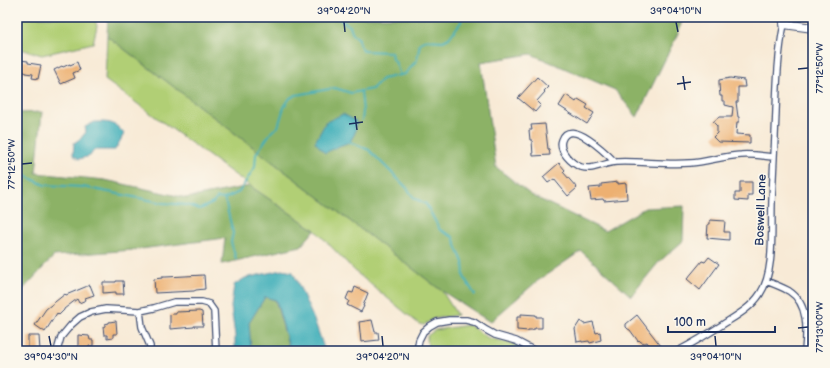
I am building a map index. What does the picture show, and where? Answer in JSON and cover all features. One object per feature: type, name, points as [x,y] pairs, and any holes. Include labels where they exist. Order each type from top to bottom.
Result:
[{"type":"main road","points":[[784,20],[813,28]]},
{"type":"street","name":"Boswell Lane","points":[[678,351],[699,340],[739,314],[760,294],[766,281],[771,255],[780,42],[784,20]]},
{"type":"street","points":[[615,162],[597,144],[584,136],[570,132],[562,138],[562,149],[566,156],[573,163],[581,167],[590,168],[615,162],[690,163],[741,155],[774,157]]},
{"type":"street","points":[[766,281],[790,292],[800,303],[804,310],[806,319],[806,351]]},
{"type":"street","points":[[58,351],[61,337],[71,325],[80,317],[91,312],[106,309],[140,311],[174,302],[202,302],[209,304],[214,311],[216,351]]},
{"type":"street","points":[[140,311],[142,327],[150,346],[150,351]]},
{"type":"street","points":[[417,351],[419,340],[423,332],[430,326],[437,322],[449,320],[466,320],[474,322],[495,335],[516,341],[535,351]]},
{"type":"green space","points":[[17,17],[94,17],[97,26],[93,43],[42,55],[17,48]]},
{"type":"green space","points":[[108,17],[683,17],[679,31],[637,117],[615,90],[531,54],[481,62],[496,167],[531,195],[605,231],[645,208],[684,206],[683,241],[658,263],[631,296],[581,251],[536,282],[490,322],[442,291],[107,36]]},
{"type":"green space","points":[[107,36],[442,291],[457,315],[433,319],[424,325],[419,324],[357,273],[315,230],[250,186],[105,80]]},
{"type":"green space","points":[[42,112],[36,173],[105,180],[187,198],[250,186],[315,230],[301,246],[222,264],[225,238],[133,250],[54,256],[17,296],[17,113]]},
{"type":"green space","points":[[265,297],[275,300],[290,351],[251,351],[249,323]]},
{"type":"green space","points":[[469,325],[488,338],[512,343],[526,351],[428,351],[427,336],[435,330]]},
{"type":"water","points":[[343,114],[356,121],[355,133],[350,142],[325,153],[315,142],[326,122]]},
{"type":"water","points":[[94,122],[114,124],[124,134],[115,150],[94,150],[90,156],[79,159],[73,155],[74,143],[86,132],[85,127]]},
{"type":"water","points":[[282,270],[293,272],[315,322],[325,351],[290,351],[276,300],[265,297],[249,323],[251,351],[235,351],[235,336],[231,307],[234,285],[245,278]]},
{"type":"building","points":[[20,60],[41,65],[38,79],[32,78],[33,74],[19,71]]},
{"type":"building","points":[[77,62],[80,70],[73,73],[75,78],[61,84],[54,70]]},
{"type":"building","points":[[537,77],[548,87],[537,101],[541,105],[535,112],[518,98]]},
{"type":"building","points":[[730,78],[744,80],[745,87],[738,87],[738,102],[736,102],[739,122],[737,122],[736,134],[750,135],[750,143],[718,142],[713,137],[717,133],[717,126],[713,122],[719,117],[732,117],[733,107],[725,105],[725,101],[722,101],[719,84],[719,80]]},
{"type":"building","points":[[566,95],[576,102],[578,99],[588,105],[586,108],[594,113],[587,124],[559,106]]},
{"type":"building","points":[[545,124],[550,155],[533,156],[532,140],[530,140],[529,130],[532,130],[531,125]]},
{"type":"building","points":[[559,163],[565,170],[563,172],[577,188],[568,196],[554,179],[548,183],[543,177]]},
{"type":"building","points":[[618,182],[618,184],[626,183],[627,199],[604,201],[603,199],[591,200],[589,188],[601,187],[601,184]]},
{"type":"building","points":[[740,182],[752,182],[752,195],[748,195],[748,201],[735,200],[735,193],[740,193]]},
{"type":"building","points":[[710,220],[725,221],[724,232],[729,232],[729,240],[707,238],[708,224],[710,224]]},
{"type":"building","points":[[709,257],[719,264],[700,290],[687,279],[702,261],[705,262]]},
{"type":"building","points":[[204,275],[205,289],[155,293],[154,279],[162,277]]},
{"type":"building","points":[[123,281],[124,294],[116,294],[116,292],[103,293],[103,282]]},
{"type":"building","points":[[90,285],[94,295],[85,298],[86,300],[79,303],[77,299],[59,315],[57,313],[45,332],[35,325],[46,309],[65,294],[66,295]]},
{"type":"building","points":[[355,287],[368,293],[361,312],[347,305],[349,301],[346,299],[349,292],[353,293]]},
{"type":"building","points":[[176,312],[202,312],[203,326],[170,329],[171,314],[176,314]]},
{"type":"building","points":[[521,314],[542,317],[542,328],[535,328],[528,331],[517,330],[517,317],[521,317]]},
{"type":"building","points":[[637,315],[661,346],[654,351],[647,342],[645,343],[639,340],[638,341],[626,327],[626,324]]},
{"type":"building","points":[[372,320],[375,332],[378,332],[379,340],[361,342],[359,322]]},
{"type":"building","points":[[116,321],[117,334],[113,334],[113,338],[107,339],[107,335],[104,335],[103,327],[109,322]]},
{"type":"building","points":[[580,321],[584,324],[593,322],[596,333],[600,332],[601,340],[590,343],[589,341],[577,342],[575,329]]},
{"type":"building","points":[[78,335],[89,336],[90,340],[93,340],[93,346],[89,346],[89,351],[78,351]]},
{"type":"building","points":[[28,336],[39,336],[40,351],[28,351]]},
{"type":"waterway","points":[[338,17],[350,26],[353,34],[359,39],[359,44],[364,51],[391,52],[392,59],[395,61],[400,75]]},
{"type":"waterway","points":[[17,174],[21,174],[45,185],[83,187],[164,203],[187,205],[200,209],[213,203],[217,198],[224,199],[239,192],[255,167],[256,154],[272,131],[278,127],[284,107],[290,98],[296,95],[335,88],[351,93],[372,89],[382,79],[405,74],[417,60],[420,43],[426,40],[443,41],[449,38],[461,22],[462,17]]},
{"type":"waterway","points":[[361,91],[363,112],[362,120]]},
{"type":"waterway","points":[[350,142],[369,150],[407,188],[414,198],[426,204],[440,230],[453,237],[463,262],[464,277],[475,295]]},
{"type":"waterway","points":[[224,199],[233,233],[231,242],[236,259]]}]
